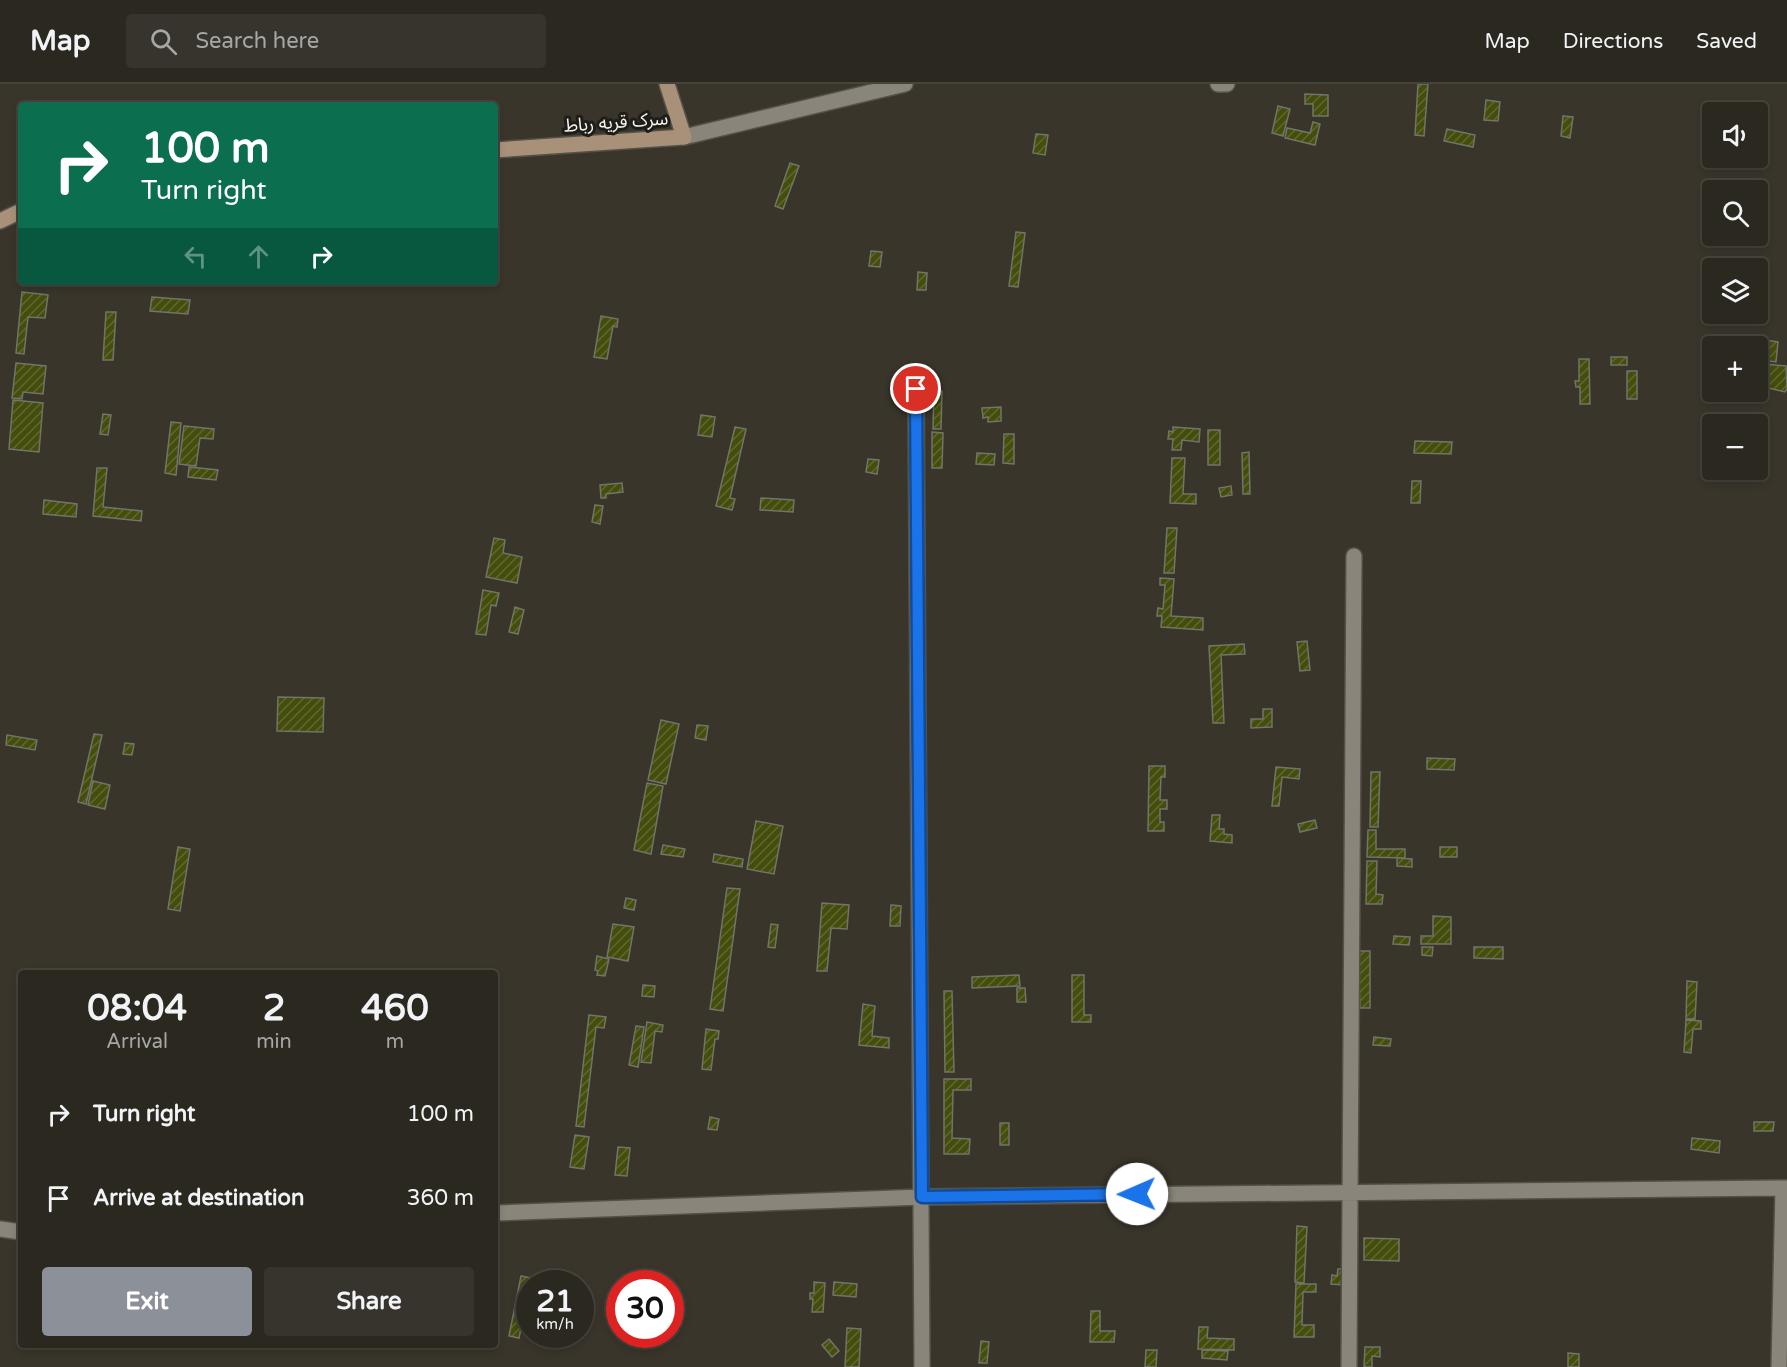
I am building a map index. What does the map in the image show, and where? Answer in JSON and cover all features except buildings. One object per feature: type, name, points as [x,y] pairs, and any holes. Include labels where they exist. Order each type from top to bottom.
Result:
[{"type":"street","name":"سرک قریه رباط","points":[[498,150],[684,137],[667,84]]},
{"type":"street","points":[[684,137],[905,84]]},
{"type":"street","points":[[1218,84],[1227,84]]},
{"type":"street","points":[[0,221],[18,212]]},
{"type":"street","points":[[916,389],[922,1367]]},
{"type":"street","points":[[1349,1367],[1354,556]]},
{"type":"street","points":[[498,1213],[922,1197],[1785,1188],[1779,1367]]},
{"type":"street","points":[[0,1229],[18,1232]]},
{"type":"route","points":[[916,389],[922,1197],[1137,1194]]}]
